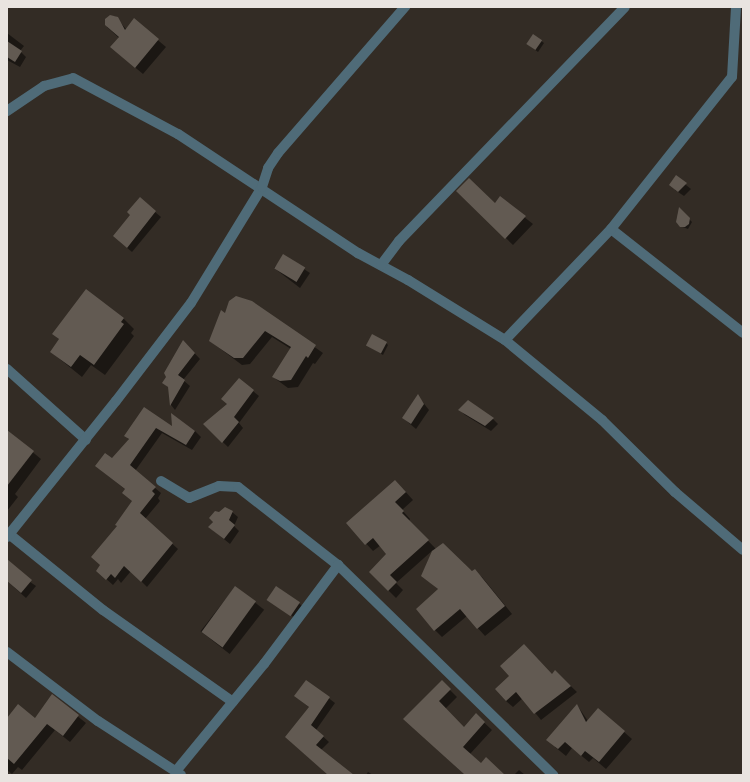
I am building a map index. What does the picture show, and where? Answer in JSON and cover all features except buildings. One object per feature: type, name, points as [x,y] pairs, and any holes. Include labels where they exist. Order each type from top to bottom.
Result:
[{"type":"street","points":[[233,702],[104,610],[8,536],[86,440],[191,303],[262,187],[268,168],[278,153],[405,7]]},
{"type":"street","points":[[381,265],[399,241],[625,7]]},
{"type":"street","points":[[506,340],[611,229],[732,77],[738,10]]},
{"type":"street","points":[[9,108],[44,86],[74,78],[178,134],[262,187],[358,253],[381,265],[506,340],[602,420],[675,492],[743,550]]},
{"type":"street","points":[[611,229],[743,333]]},
{"type":"street","points":[[7,369],[86,440]]},
{"type":"street","points":[[161,481],[189,498],[219,486],[238,487],[338,565],[553,775]]},
{"type":"street","points":[[7,652],[98,721],[179,773],[325,585],[338,565]]}]
